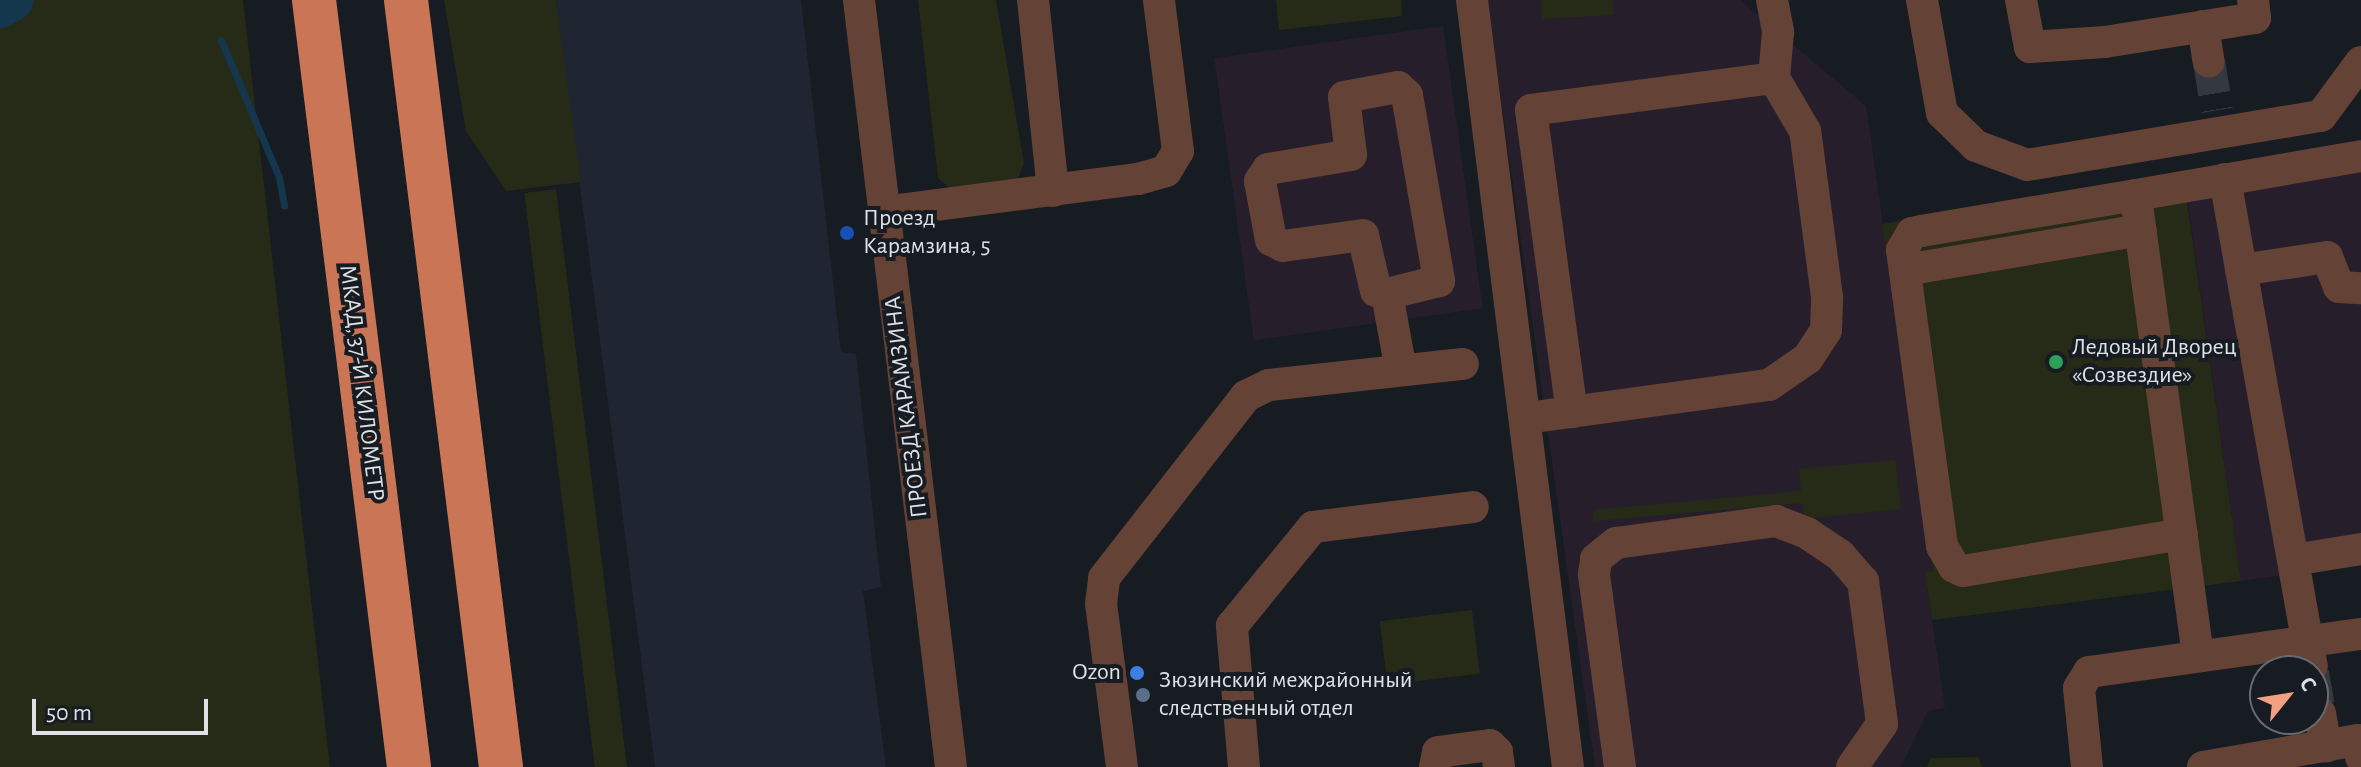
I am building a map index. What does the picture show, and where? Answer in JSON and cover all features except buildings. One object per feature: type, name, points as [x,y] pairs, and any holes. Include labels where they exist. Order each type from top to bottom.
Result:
[{"type":"highway","name":"МКАД, 37-Й КИЛОМЕТР","points":[[314,0],[409,767]]},
{"type":"highway","points":[[406,0],[501,767]]},
{"type":"street","name":"ПРОЕЗД КАРАМЗИНА","points":[[859,0],[951,767]]},
{"type":"street","points":[[1033,0],[1053,191]]},
{"type":"street","points":[[883,212],[1153,177],[1173,164],[1178,151],[1159,0]]},
{"type":"street","points":[[1472,0],[1527,418],[1568,767]]},
{"type":"street","points":[[1527,418],[1769,385],[1791,373],[1820,340],[1829,317],[1805,131],[1774,78],[1778,32],[1772,0]]},
{"type":"street","points":[[1922,0],[1942,113],[1976,146],[2027,165],[2218,121],[2321,116],[2361,62]]},
{"type":"street","points":[[2021,0],[2030,47],[2255,18],[2253,0]]},
{"type":"street","points":[[2203,26],[2209,62]]},
{"type":"street","points":[[1572,412],[1531,110],[1774,78]]},
{"type":"street","points":[[1398,87],[1407,95],[1439,281],[1387,294],[1376,291],[1363,235],[1283,246],[1271,240],[1260,181],[1268,169],[1351,155],[1344,97],[1398,87]]},
{"type":"street","points":[[2182,534],[1963,571],[1954,567],[1942,546],[1902,250],[1912,233],[2361,156]]},
{"type":"street","points":[[2225,179],[2310,654]]},
{"type":"street","points":[[2136,195],[2198,656]]},
{"type":"street","points":[[1905,270],[2141,230]]},
{"type":"street","points":[[2241,270],[2327,257],[2339,287],[2361,288]]},
{"type":"street","points":[[1387,294],[1401,370]]},
{"type":"street","points":[[1122,767],[1101,604],[1104,578],[1246,396],[1269,385],[1463,364]]},
{"type":"street","points":[[1244,767],[1232,626],[1313,527],[1473,507]]},
{"type":"street","points":[[1620,767],[1594,574],[1596,559],[1616,543],[1776,521],[1807,533],[1840,555],[1863,581],[1882,724],[1852,767]]},
{"type":"street","points":[[2293,560],[2361,549]]},
{"type":"street","points":[[2087,767],[2079,688],[2089,672],[2198,656],[2310,654],[2361,634]]},
{"type":"street","points":[[2324,735],[2326,746]]},
{"type":"street","points":[[2203,767],[2358,740],[2361,757]]},
{"type":"street","points":[[1435,767],[1438,752],[1490,745],[1497,752],[1499,767]]},
{"type":"shaded area","points":[[556,0],[801,0],[841,352],[856,354],[881,587],[863,591],[886,767],[655,767]]},
{"type":"shaded area","points":[[1487,0],[1740,0],[1866,106],[1933,571],[1925,573],[1945,708],[1928,711],[1901,767],[1595,767]]},
{"type":"shaded area","points":[[1443,26],[1483,308],[1254,340],[1214,58]]},
{"type":"shaded area","points":[[2361,172],[2361,564],[2241,581],[2187,197]]},
{"type":"green space","points":[[0,0],[243,0],[330,767],[0,767]]},
{"type":"green space","points":[[444,0],[556,0],[581,182],[506,191],[466,131]]},
{"type":"green space","points":[[918,0],[996,0],[1024,163],[1016,184],[954,192],[938,178]]},
{"type":"green space","points":[[1276,0],[1401,0],[1402,16],[1279,30]]},
{"type":"green space","points":[[1541,0],[1613,0],[1614,15],[1542,19]]},
{"type":"green space","name":"Ледовый Дворец «Созвездие»","points":[[2183,173],[2241,581],[1932,620],[1925,572],[1933,571],[1882,224]]},
{"type":"green space","points":[[556,189],[627,767],[595,767],[524,193]]},
{"type":"green space","points":[[1895,460],[1901,509],[1804,519],[1802,503],[1594,521],[1593,510],[1801,491],[1799,469]]},
{"type":"green space","points":[[1472,610],[1480,674],[1387,685],[1380,621]]},
{"type":"green space","points":[[1978,757],[1982,767],[1927,767],[1931,758]]},
{"type":"waterway","points":[[0,7],[12,0]]},
{"type":"waterway","points":[[221,40],[279,177],[284,206]]},
{"type":"tunnel","points":[[2209,62],[2217,110]]},
{"type":"place","name":"Проезд Карамзина, 5","points":[[847,233]]},
{"type":"place","name":"Ледовый Дворец «Созвездие»","points":[[2056,362]]},
{"type":"place","name":"Ozon","points":[[1137,673]]},
{"type":"place","name":"Зюзинский межрайонный следственный отдел","points":[[1143,695]]}]
